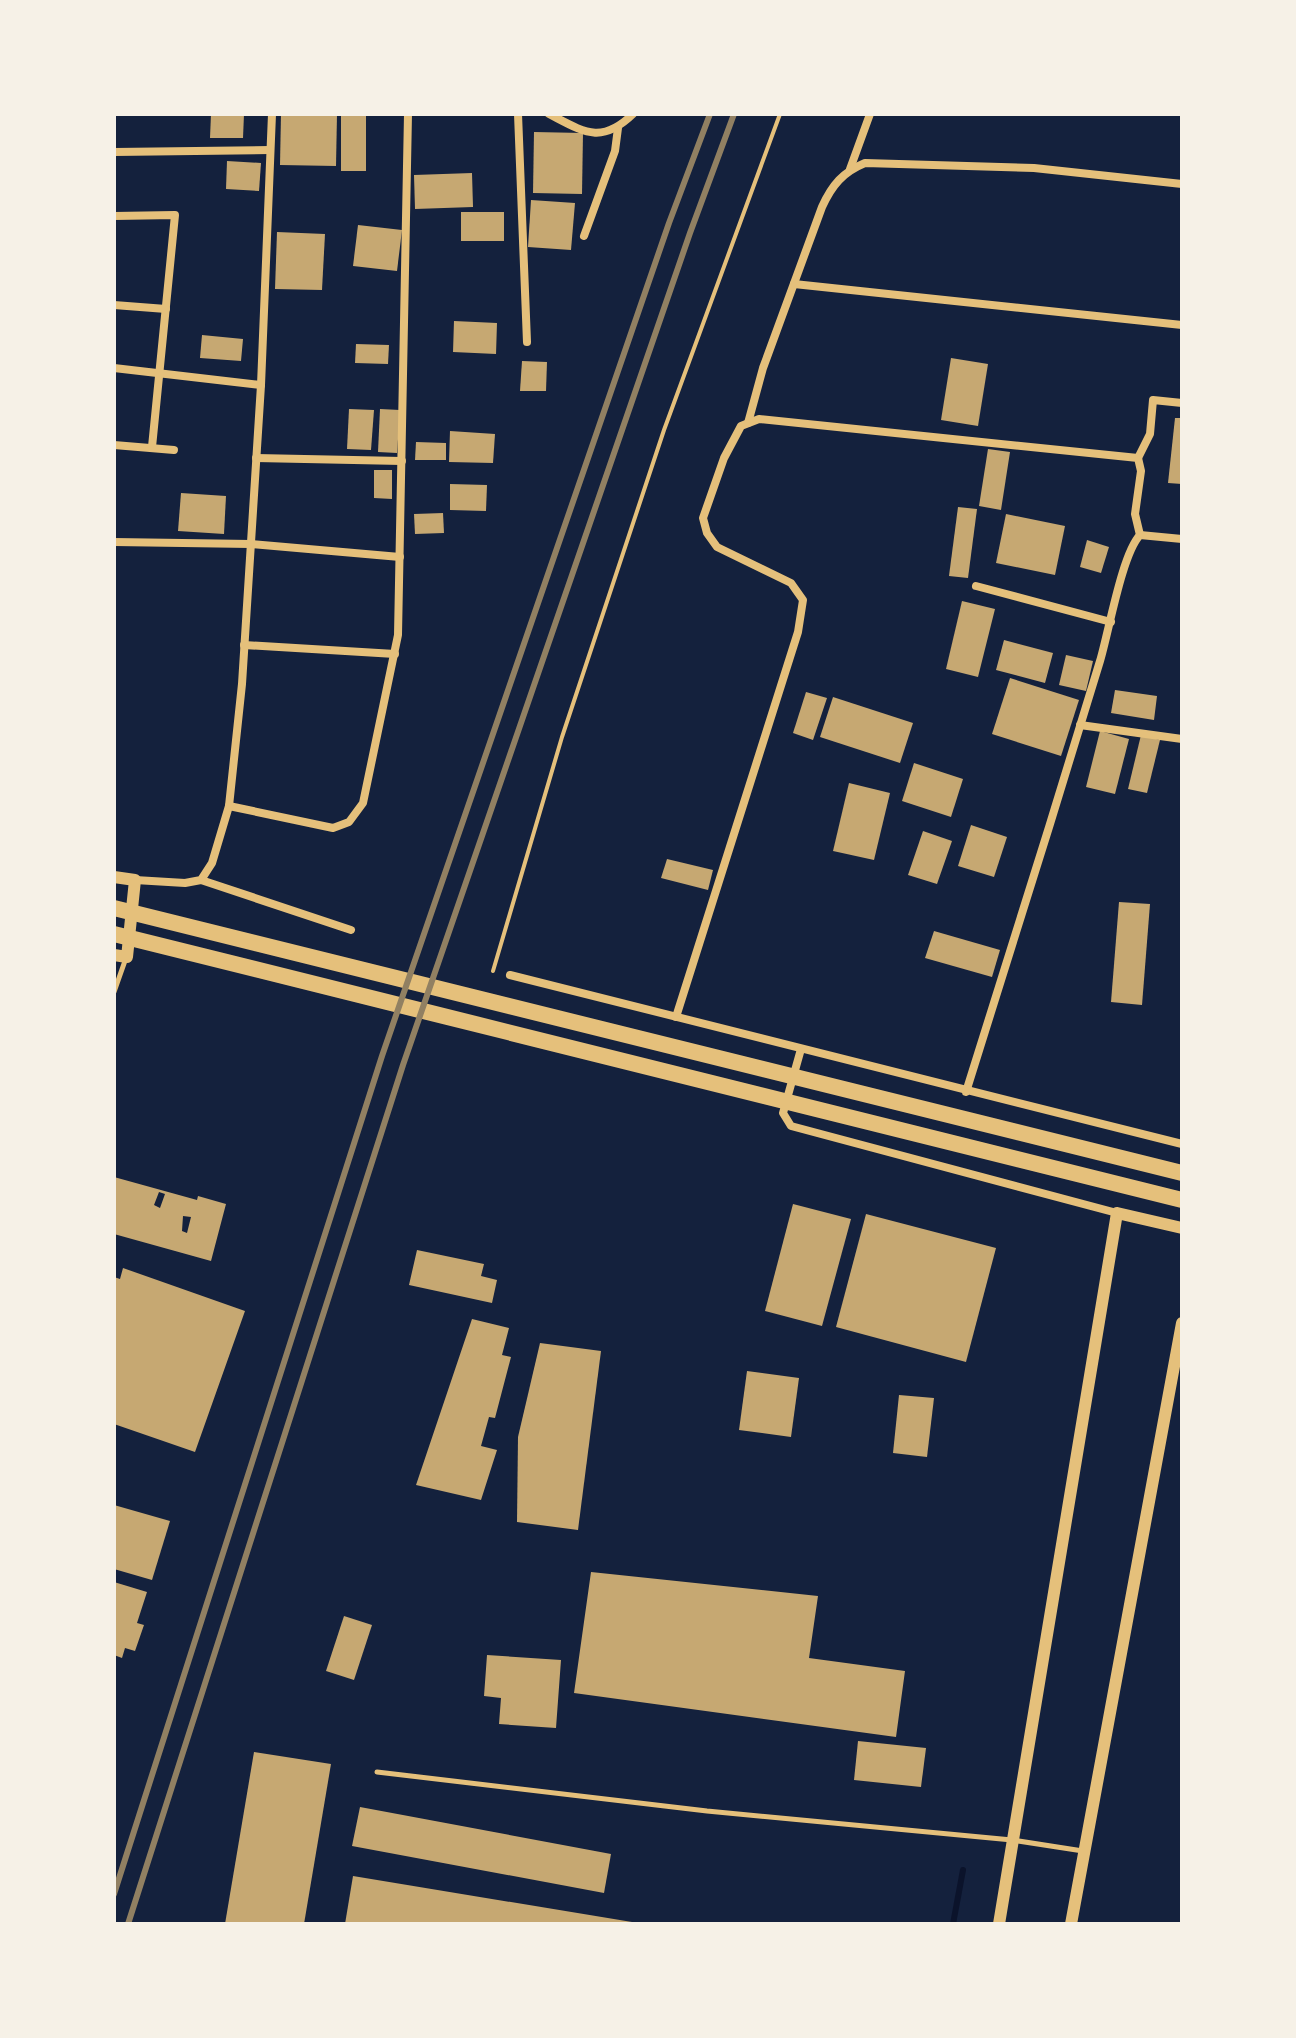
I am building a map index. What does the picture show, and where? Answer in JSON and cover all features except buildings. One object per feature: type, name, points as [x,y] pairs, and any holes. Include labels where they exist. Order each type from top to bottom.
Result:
[{"type":"highway","points":[[114,908],[1182,1173]]},
{"type":"highway","points":[[114,934],[1182,1200]]},
{"type":"street","points":[[201,880],[212,863],[229,806],[244,645],[261,385],[272,114]]},
{"type":"street","points":[[229,806],[333,828],[349,822],[363,803],[398,635],[408,114]]},
{"type":"street","points":[[518,114],[527,342]]},
{"type":"street","points":[[549,114],[593,134],[618,128],[633,114]]},
{"type":"street","points":[[850,169],[870,114]]},
{"type":"street","points":[[584,236],[615,151],[618,128]]},
{"type":"street","points":[[114,152],[270,150]]},
{"type":"street","points":[[748,423],[763,368],[831,188],[850,169],[865,163],[1034,168],[1182,184]]},
{"type":"street","points":[[114,216],[175,215],[152,447]]},
{"type":"street","points":[[794,284],[1182,325]]},
{"type":"street","points":[[114,305],[166,309]]},
{"type":"street","points":[[114,368],[261,385]]},
{"type":"street","points":[[1140,535],[1135,514],[1141,471],[1138,458],[1150,434],[1153,400],[1182,403]]},
{"type":"street","points":[[676,1017],[798,632],[803,600],[791,583],[717,547],[707,533],[703,518],[724,458],[741,426],[759,419],[1138,458]]},
{"type":"street","points":[[114,445],[174,450]]},
{"type":"street","points":[[256,458],[402,461]]},
{"type":"street","points":[[1140,535],[1182,539]]},
{"type":"street","points":[[966,1092],[1111,622],[1129,549],[1140,535]]},
{"type":"street","points":[[114,542],[251,544],[400,557]]},
{"type":"street","points":[[976,586],[1111,622]]},
{"type":"street","points":[[244,645],[395,654]]},
{"type":"street","points":[[1080,725],[1182,739]]},
{"type":"street","points":[[114,877],[185,883],[201,880],[351,930]]},
{"type":"street","points":[[120,956],[135,880]]},
{"type":"street","points":[[510,975],[1182,1144]]},
{"type":"street","points":[[801,1049],[783,1113],[791,1126],[1182,1228]]},
{"type":"street","points":[[999,1924],[1117,1213]]},
{"type":"street","points":[[1071,1924],[1182,1323]]},
{"type":"lane","points":[[114,992],[120,956]]},
{"type":"lane","points":[[377,1772],[707,1811],[1012,1840],[1083,1851]]},
{"type":"path","points":[[493,971],[562,737],[640,503],[780,114]]},
{"type":"waterway","points":[[953,1924],[963,1870]]},
{"type":"railway","points":[[114,1894],[382,1056],[669,223],[710,114]]},
{"type":"railway","points":[[128,1924],[403,1065],[690,233],[734,114]]}]
